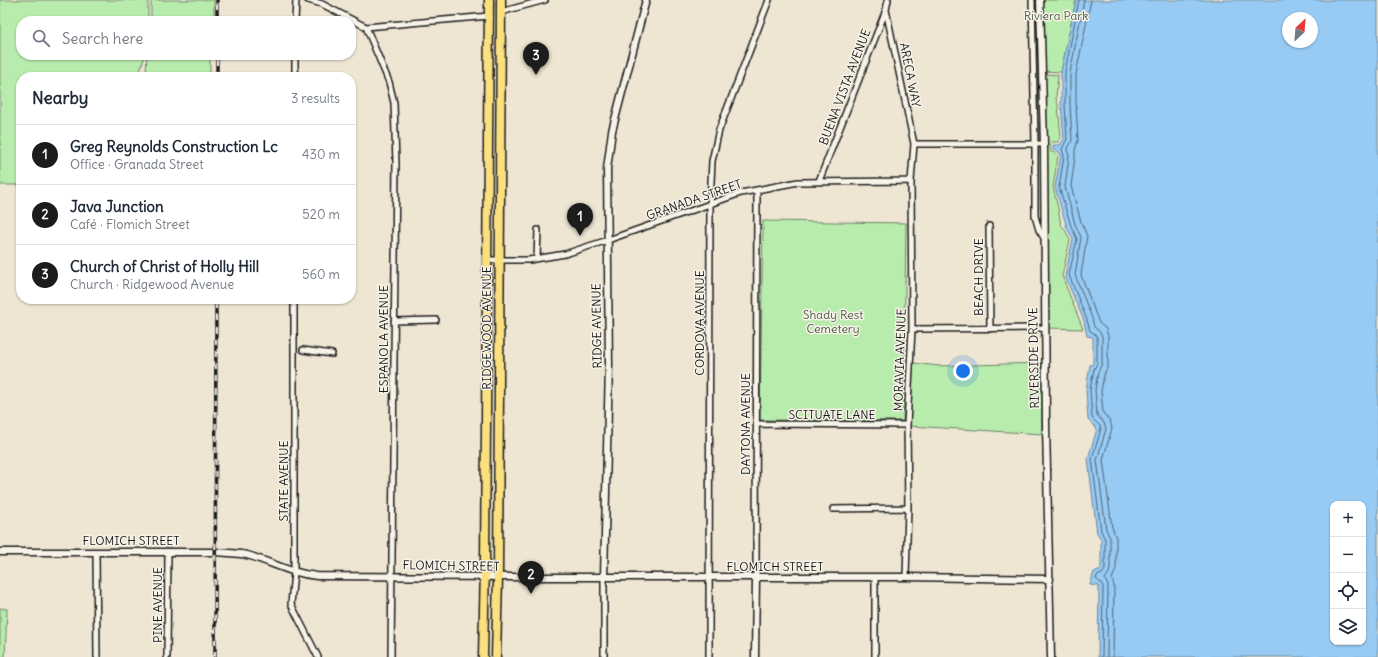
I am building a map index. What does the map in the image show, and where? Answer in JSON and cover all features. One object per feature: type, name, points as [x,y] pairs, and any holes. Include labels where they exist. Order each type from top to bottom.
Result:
[{"type":"main road","name":"RIDGEWOOD AVENUE","points":[[483,657],[485,577],[489,0]]},
{"type":"main road","name":"RIDGEWOOD AVENUE","points":[[496,657],[498,577],[501,0]]},
{"type":"street","points":[[295,16],[296,0]]},
{"type":"street","points":[[308,0],[322,4],[345,16]]},
{"type":"street","points":[[501,12],[545,0]]},
{"type":"street","name":"RIDGE AVENUE","points":[[604,657],[604,577],[609,365],[608,169],[612,131],[646,0]]},
{"type":"street","name":"CORDOVA AVENUE","points":[[709,657],[710,203],[712,161],[719,130],[769,0]]},
{"type":"street","name":"BUENA VISTA AVENUE","points":[[819,181],[886,10],[888,0]]},
{"type":"street","points":[[1032,0],[1035,216],[1039,230],[1044,238]]},
{"type":"street","name":"RIVERSIDE DRIVE","points":[[1040,0],[1044,144],[1044,328],[1051,657]]},
{"type":"street","name":"ARECA WAY","points":[[886,10],[914,144]]},
{"type":"street","points":[[356,22],[366,27],[488,16]]},
{"type":"street","name":"ESPANOLA AVENUE","points":[[366,27],[389,82],[394,103],[396,163],[391,657]]},
{"type":"street","points":[[295,60],[295,72]]},
{"type":"street","points":[[914,144],[1044,144]]},
{"type":"street","name":"MORAVIA AVENUE","points":[[906,577],[908,508],[907,425],[912,329],[911,181],[914,144]]},
{"type":"street","name":"GRANADA STREET","points":[[487,260],[537,258],[565,254],[741,193],[798,182],[911,181]]},
{"type":"street","name":"DAYTONA AVENUE","points":[[755,657],[757,190]]},
{"type":"street","name":"BEACH DRIVE","points":[[989,226],[990,329]]},
{"type":"street","points":[[537,258],[538,230]]},
{"type":"street","name":"STATE AVENUE","points":[[294,304],[294,572],[291,604],[318,657]]},
{"type":"street","points":[[394,321],[436,320]]},
{"type":"street","points":[[912,329],[1044,328]]},
{"type":"street","points":[[303,350],[332,354]]},
{"type":"street","name":"SCITUATE LANE","points":[[757,424],[907,425]]},
{"type":"street","points":[[833,509],[908,508]]},
{"type":"street","name":"FLOMICH STREET","points":[[0,552],[216,552],[245,555],[294,572],[317,576],[710,578],[906,577],[1050,579]]},
{"type":"street","points":[[96,552],[97,657]]},
{"type":"street","name":"PINE AVENUE","points":[[167,657],[168,553]]},
{"type":"street","points":[[875,578],[875,657]]},
{"type":"green space","points":[[0,0],[148,0],[148,16],[16,16],[16,60],[143,60],[140,72],[16,72],[16,185],[0,185]]},
{"type":"green space","points":[[151,0],[214,0],[214,16],[151,16]]},
{"type":"green space","name":"Riviera Park","points":[[1040,0],[1076,0],[1061,72],[1042,71]]},
{"type":"green space","points":[[147,60],[210,60],[210,72],[146,71]]},
{"type":"green space","points":[[1045,74],[1058,75],[1056,98],[1061,138],[1058,142],[1052,142],[1050,145],[1051,152],[1056,153],[1058,156],[1053,187],[1061,225],[1070,240],[1062,276],[1083,329],[1048,328],[1047,141]]},
{"type":"green space","name":"Shady Rest Cemetery","points":[[763,221],[906,223],[903,421],[760,420]]},
{"type":"green space","points":[[913,363],[939,366],[1042,363],[1042,434],[910,426]]},
{"type":"green space","points":[[0,608],[7,609],[5,657],[0,657]]},
{"type":"water","points":[[1076,0],[1378,0],[1378,657],[1098,657],[1099,586],[1090,585],[1094,572],[1101,569],[1101,539],[1097,533],[1088,459],[1097,429],[1088,420],[1086,390],[1090,365],[1093,364],[1093,337],[1087,336],[1084,321],[1065,276],[1073,239],[1067,228],[1055,187],[1061,155],[1058,151],[1053,150],[1053,145],[1060,145],[1064,139],[1061,105],[1061,72]]},
{"type":"railway","points":[[217,0],[217,16]]},
{"type":"railway","points":[[217,60],[217,72]]},
{"type":"railway","points":[[215,657],[216,304]]},
{"type":"place","name":"Church of Christ of Holly Hill","points":[[536,75]]},
{"type":"place","name":"Greg Reynolds Construction Lc","points":[[580,236]]},
{"type":"place","name":"Java Junction","points":[[531,594]]}]
